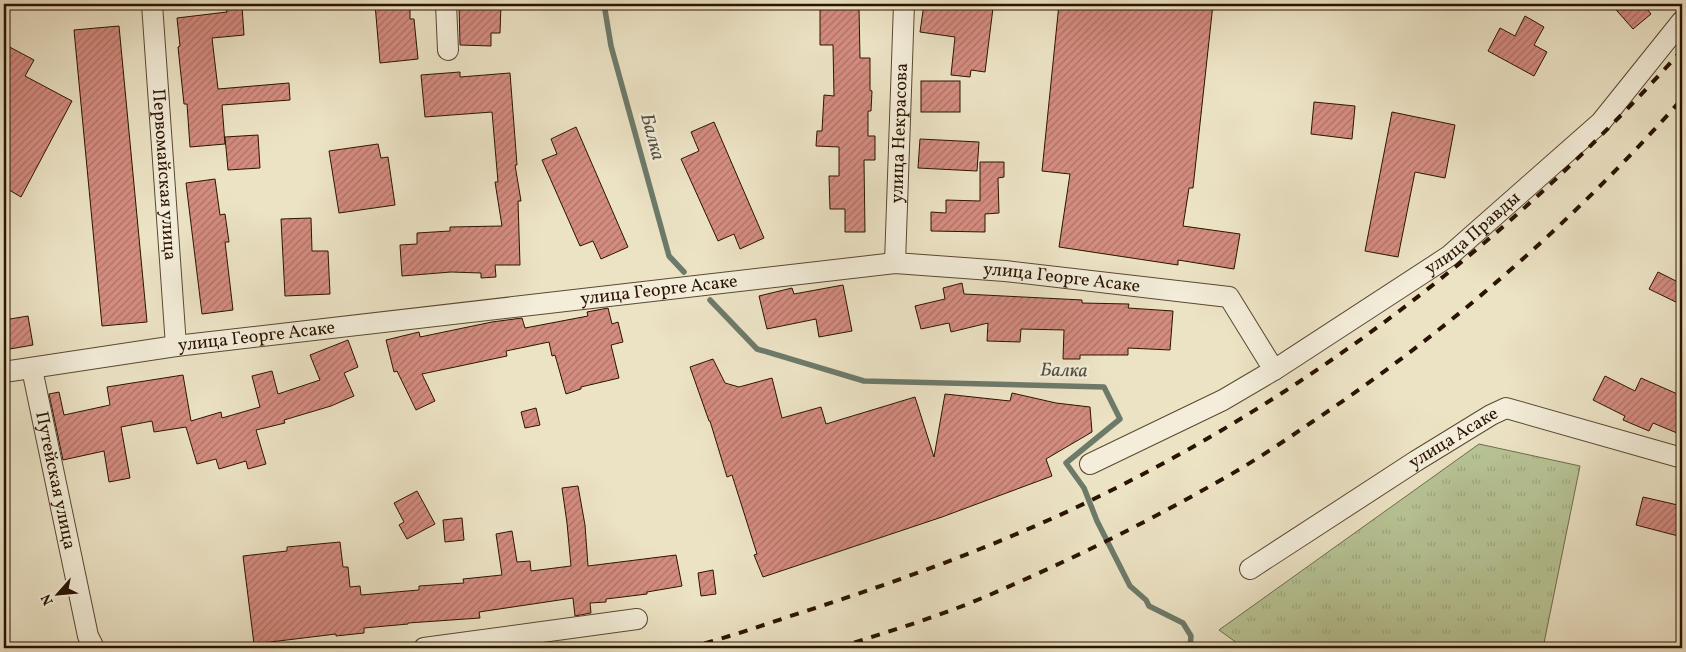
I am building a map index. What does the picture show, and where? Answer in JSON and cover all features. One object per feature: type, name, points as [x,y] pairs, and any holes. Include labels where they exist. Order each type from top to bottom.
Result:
[{"type":"street","name":"Первомайская улица","points":[[152,4],[176,346]]},
{"type":"street","points":[[446,4],[448,50]]},
{"type":"street","name":"улица Некрасова","points":[[895,263],[904,4]]},
{"type":"street","name":"улица Правды","points":[[1090,464],[1223,400],[1274,370],[1450,256],[1601,122],[1682,21]]},
{"type":"street","name":"улица Георге Асаке","points":[[4,372],[176,346],[895,263],[1005,271],[1229,297],[1274,370]]},
{"type":"street","name":"Путейская улица","points":[[32,369],[88,636],[94,648]]},
{"type":"street","name":"улица Асаке","points":[[1250,569],[1416,461],[1491,415],[1506,408],[1682,458]]},
{"type":"street","points":[[424,648],[637,619]]},
{"type":"green space","points":[[1479,444],[1580,466],[1543,648],[1244,648],[1219,630]]},
{"type":"building","points":[[375,4],[410,4],[410,19],[414,19],[418,59],[380,63]]},
{"type":"building","points":[[459,4],[501,4],[500,33],[491,33],[491,46],[460,45]]},
{"type":"building","points":[[924,4],[963,4],[993,8],[985,72],[971,70],[970,77],[951,75],[955,37],[920,32]]},
{"type":"building","points":[[1059,4],[1213,4],[1193,188],[1189,188],[1183,226],[1240,234],[1234,269],[1178,260],[1178,265],[1059,247],[1070,174],[1042,171]]},
{"type":"building","points":[[1611,4],[1643,4],[1651,14],[1633,29]]},
{"type":"building","points":[[242,6],[244,35],[212,38],[218,89],[289,83],[290,100],[222,105],[225,144],[190,147],[187,104],[184,104],[178,47],[180,46],[177,18],[227,12],[226,8]]},
{"type":"building","points":[[859,8],[860,58],[870,58],[870,90],[872,91],[871,111],[868,111],[868,136],[875,136],[875,160],[864,160],[865,232],[845,232],[845,209],[830,209],[829,176],[839,176],[839,147],[816,146],[817,131],[822,131],[824,95],[834,96],[833,45],[820,45],[820,9]]},
{"type":"building","points":[[1525,16],[1544,27],[1534,45],[1547,52],[1534,76],[1488,51],[1500,28],[1515,36]]},
{"type":"building","points":[[119,26],[147,322],[102,326],[74,30]]},
{"type":"building","points":[[4,44],[34,60],[25,76],[72,101],[21,197],[4,187]]},
{"type":"building","points":[[460,72],[460,77],[510,73],[517,165],[515,165],[521,201],[518,201],[520,265],[495,265],[496,277],[481,278],[481,273],[451,272],[402,276],[400,245],[417,244],[417,233],[450,231],[450,227],[502,226],[495,182],[498,182],[492,112],[425,117],[421,75]]},
{"type":"building","points":[[921,81],[960,81],[960,112],[921,112]]},
{"type":"building","points":[[1314,102],[1355,106],[1352,139],[1311,134]]},
{"type":"building","points":[[1392,112],[1455,125],[1445,178],[1415,172],[1398,257],[1365,251]]},
{"type":"building","points":[[714,122],[764,238],[740,249],[734,234],[718,241],[681,159],[699,151],[691,132]]},
{"type":"building","points":[[576,127],[628,247],[601,259],[593,241],[580,246],[542,160],[557,154],[551,139]]},
{"type":"building","points":[[258,135],[260,168],[228,170],[225,137]]},
{"type":"building","points":[[920,139],[979,142],[977,171],[918,168]]},
{"type":"building","points":[[378,144],[381,158],[388,157],[395,205],[339,213],[329,151]]},
{"type":"building","points":[[980,162],[1004,162],[1004,177],[998,178],[999,213],[985,214],[985,232],[931,231],[931,212],[946,213],[946,200],[980,201]]},
{"type":"building","points":[[215,179],[220,215],[225,214],[229,242],[225,242],[233,310],[202,314],[186,183]]},
{"type":"building","points":[[311,218],[312,251],[328,251],[330,294],[285,296],[281,219]]},
{"type":"building","points":[[1658,272],[1682,284],[1682,305],[1649,289]]},
{"type":"building","points":[[962,283],[964,294],[1082,300],[1082,303],[1129,304],[1128,308],[1173,311],[1170,350],[1128,348],[1128,355],[1080,355],[1080,359],[1063,359],[1064,330],[1021,329],[1020,342],[987,341],[988,323],[951,332],[949,323],[921,329],[915,306],[945,299],[943,288]]},
{"type":"building","points":[[843,285],[852,331],[819,337],[816,319],[767,329],[759,296],[792,288],[794,294]]},
{"type":"building","points":[[608,308],[612,324],[618,322],[623,342],[611,345],[619,378],[581,387],[581,389],[566,394],[555,355],[552,356],[549,342],[506,351],[507,356],[422,374],[435,401],[416,410],[397,371],[394,372],[386,340],[419,332],[420,337],[492,322],[522,318],[525,328],[588,316],[587,312]]},
{"type":"building","points":[[28,316],[33,345],[4,350],[4,320]]},
{"type":"building","points":[[348,340],[358,367],[344,373],[354,396],[331,406],[284,420],[285,423],[256,430],[266,464],[248,469],[246,461],[219,469],[216,459],[197,464],[186,427],[154,432],[152,421],[121,427],[130,478],[109,482],[104,451],[63,460],[49,394],[59,392],[64,415],[110,405],[107,387],[183,375],[191,421],[221,412],[222,418],[260,407],[252,376],[272,371],[278,394],[320,380],[310,355]]},
{"type":"building","points":[[713,359],[725,383],[739,387],[772,378],[782,418],[821,407],[826,424],[915,397],[934,457],[945,394],[1010,401],[1012,393],[1056,403],[1090,407],[1092,432],[1046,459],[1052,476],[942,517],[763,577],[754,555],[757,554],[732,475],[727,477],[710,421],[690,367]]},
{"type":"building","points":[[1605,376],[1635,391],[1641,378],[1682,396],[1682,419],[1677,433],[1653,423],[1649,431],[1623,420],[1625,416],[1593,400]]},
{"type":"building","points":[[536,408],[540,425],[525,428],[521,412]]},
{"type":"building","points":[[578,486],[585,525],[588,566],[676,555],[682,586],[647,592],[647,594],[606,599],[606,602],[590,603],[591,613],[575,616],[573,598],[479,612],[480,618],[364,628],[364,633],[336,636],[336,634],[254,644],[243,556],[287,551],[287,547],[340,542],[343,567],[348,567],[350,587],[360,586],[361,595],[419,590],[419,586],[464,583],[463,579],[502,575],[496,534],[512,531],[517,562],[530,561],[531,571],[571,566],[562,488]]},
{"type":"building","points":[[417,491],[435,524],[407,539],[399,525],[404,522],[394,503]]},
{"type":"building","points":[[1643,497],[1682,506],[1682,537],[1636,525]]},
{"type":"building","points":[[462,518],[464,540],[445,542],[443,520]]},
{"type":"building","points":[[713,570],[716,594],[701,596],[698,573]]},
{"type":"waterway","name":"Балка","points":[[604,4],[611,46],[669,256],[684,272]]},
{"type":"waterway","name":"Балка","points":[[710,300],[757,349],[864,381],[1104,387],[1120,419],[1066,463],[1084,488],[1097,521],[1130,586],[1146,600],[1149,606],[1183,623],[1191,636],[1190,648]]},
{"type":"railway","points":[[687,648],[845,598],[1001,541],[1114,489],[1194,446],[1271,400],[1346,350],[1419,296],[1489,239],[1556,179],[1620,116],[1682,50]]},
{"type":"railway","points":[[837,648],[950,611],[1045,570],[1157,515],[1225,478],[1276,447],[1413,350],[1508,272],[1597,189],[1682,99]]}]
